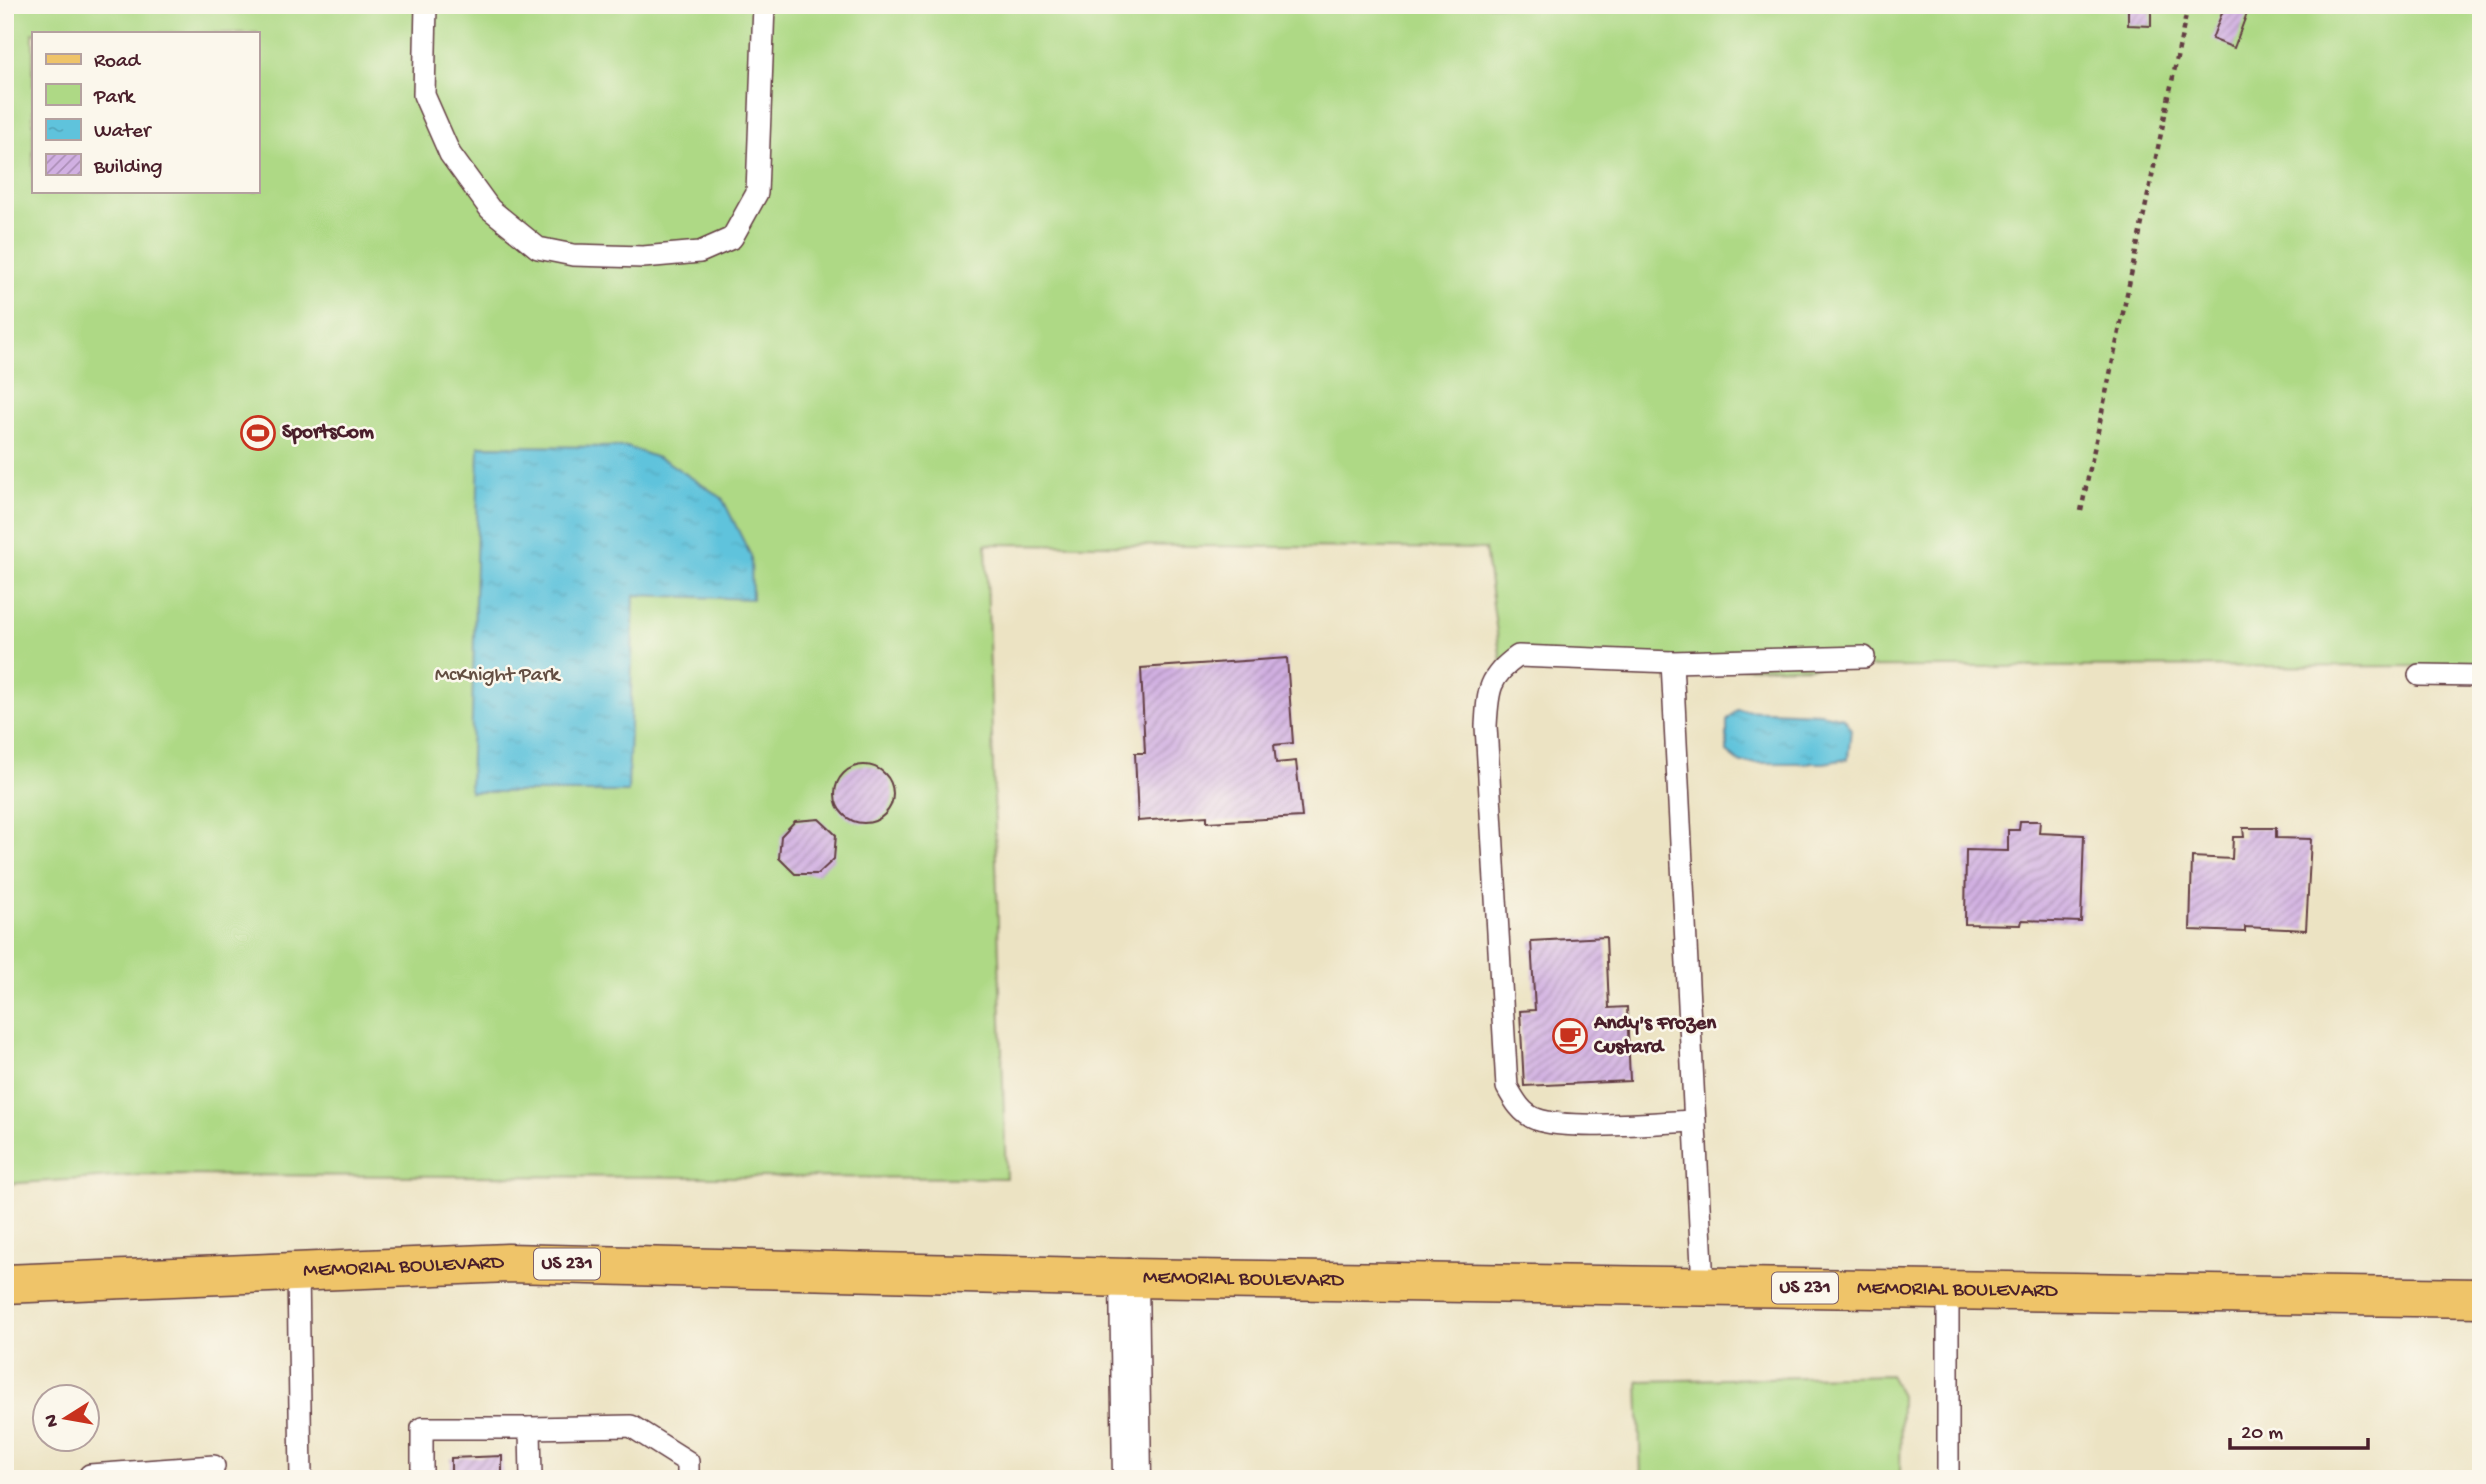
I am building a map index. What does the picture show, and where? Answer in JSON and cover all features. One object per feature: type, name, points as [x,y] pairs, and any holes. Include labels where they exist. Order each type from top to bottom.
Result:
[{"type":"main road","name":"MEMORIAL BOULEVARD","points":[[5,1284],[508,1263],[1129,1278],[2481,1298]]},
{"type":"street","points":[[1129,1278],[1132,1479]]},
{"type":"lane","points":[[426,5],[424,95],[450,154],[482,198],[497,215],[538,248],[573,255],[643,257],[700,252],[732,239],[757,193],[764,5]]},
{"type":"lane","points":[[1695,1121],[1566,1124],[1535,1119],[1518,1106],[1507,1087],[1486,726],[1489,687],[1503,666],[1518,656],[1672,662],[1864,657]]},
{"type":"lane","points":[[1672,662],[1703,1286]]},
{"type":"lane","points":[[2419,675],[2481,676]]},
{"type":"lane","points":[[298,1270],[301,1479]]},
{"type":"lane","points":[[1948,1290],[1948,1479]]},
{"type":"lane","points":[[422,1479],[422,1428],[631,1426],[688,1462],[688,1479]]},
{"type":"lane","points":[[530,1428],[531,1479]]},
{"type":"lane","points":[[90,1479],[90,1475],[214,1466],[210,1479]]},
{"type":"path","points":[[2081,511],[2188,6]]},
{"type":"green space","name":"McKnight Park","points":[[5,5],[2481,5],[2481,666],[1502,668],[1485,549],[986,544],[1006,1178],[145,1175],[5,1184]]},
{"type":"green space","points":[[1890,1375],[1901,1395],[1900,1479],[1641,1479],[1638,1381]]},
{"type":"water","points":[[479,446],[627,447],[666,461],[722,498],[751,556],[752,599],[634,595],[628,792],[470,792]]},
{"type":"water","points":[[1737,710],[1820,713],[1844,718],[1851,728],[1848,759],[1824,763],[1741,763],[1727,752],[1727,720]]},
{"type":"building","points":[[2128,5],[2151,5],[2151,26],[2128,25]]},
{"type":"building","points":[[2225,5],[2250,5],[2234,48],[2212,39]]},
{"type":"building","points":[[1287,658],[1293,743],[1274,745],[1276,763],[1296,761],[1302,817],[1207,822],[1207,816],[1138,821],[1135,753],[1145,753],[1141,668]]},
{"type":"building","points":[[864,765],[875,767],[888,778],[893,794],[891,805],[880,818],[864,823],[853,821],[840,810],[835,794],[837,783],[848,770]]},
{"type":"building","points":[[819,819],[836,835],[834,859],[818,874],[795,874],[779,858],[781,836],[795,821]]},
{"type":"building","points":[[2020,821],[2040,821],[2039,833],[2084,835],[2081,922],[2022,920],[2021,925],[1965,924],[1966,850],[2008,851],[2008,830],[2019,830]]},
{"type":"building","points":[[2243,828],[2276,828],[2276,838],[2311,839],[2306,930],[2245,927],[2245,932],[2190,930],[2192,857],[2232,859],[2233,837],[2244,837]]},
{"type":"building","points":[[1606,937],[1609,1008],[1627,1007],[1630,1081],[1524,1086],[1520,1011],[1535,1010],[1531,941]]},
{"type":"building","points":[[502,1456],[502,1479],[451,1479],[451,1458]]},
{"type":"place","name":"SportsCom","points":[[258,433]]},
{"type":"place","name":"Andy's Frozen Custard","points":[[1570,1036]]}]
